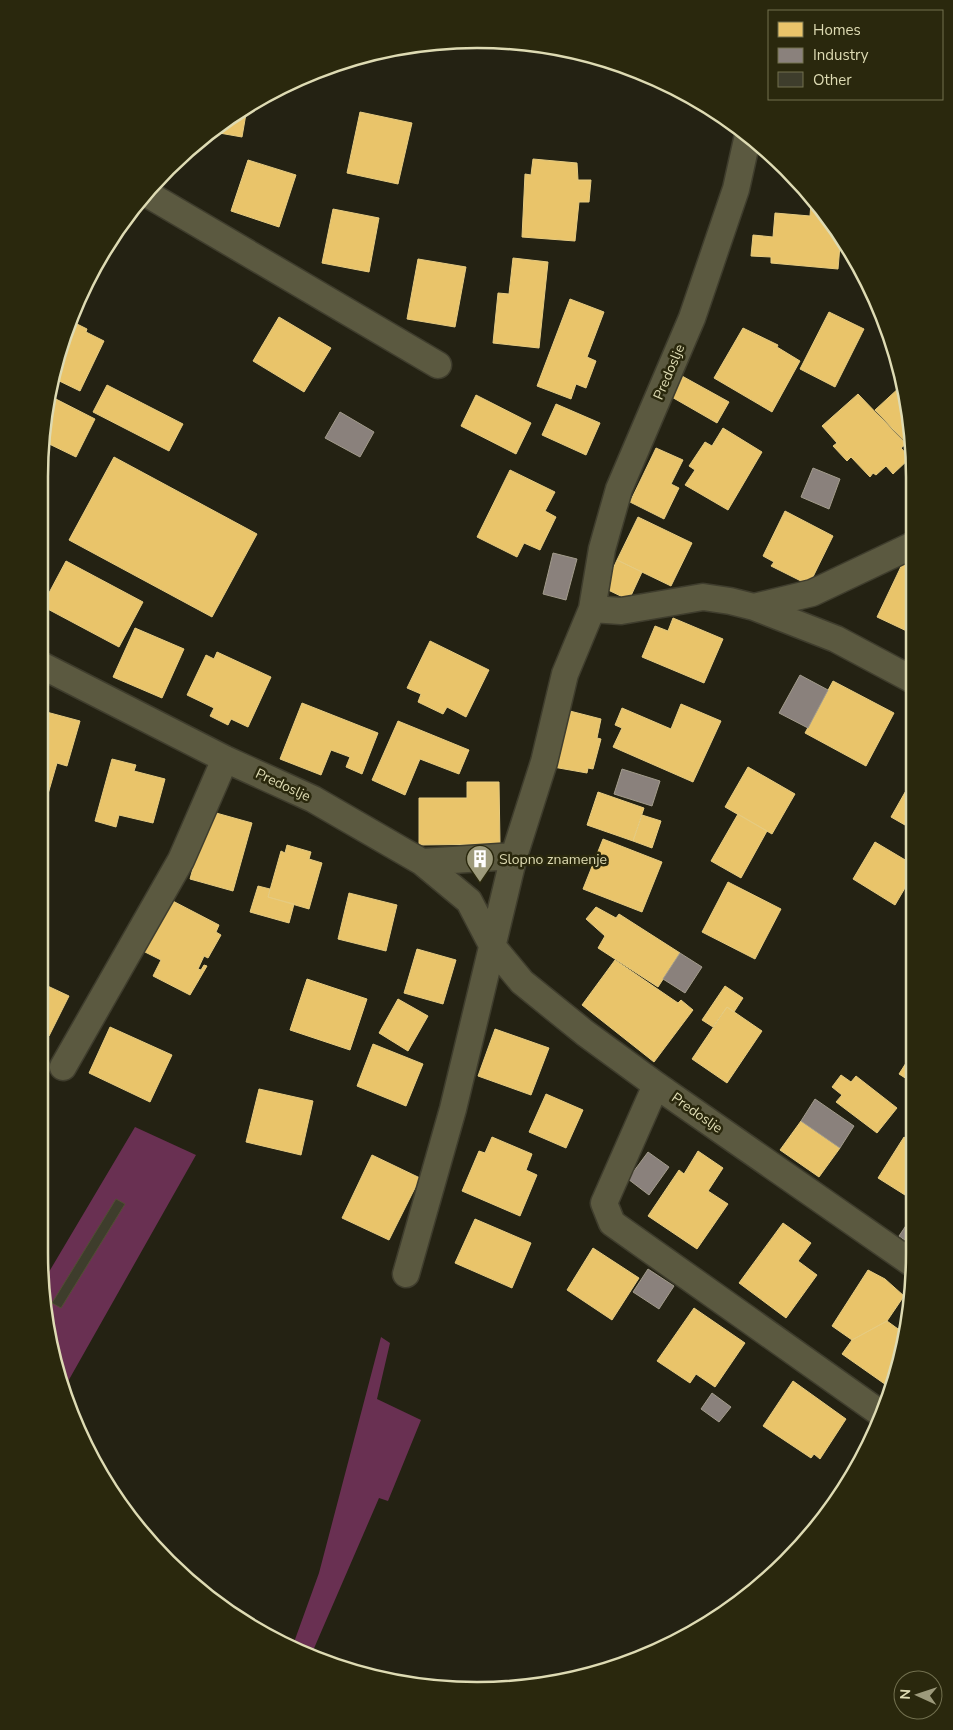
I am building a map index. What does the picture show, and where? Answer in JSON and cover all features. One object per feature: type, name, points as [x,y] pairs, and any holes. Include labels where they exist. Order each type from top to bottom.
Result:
[{"type":"street","name":"Predoslje","points":[[406,1274],[453,1110],[514,856],[544,762],[565,674],[592,609],[602,549],[619,489],[692,318],[736,189],[746,143]]},
{"type":"street","points":[[152,197],[438,365]]},
{"type":"street","points":[[754,607],[812,593],[906,548]]},
{"type":"street","points":[[592,609],[621,611],[703,598],[730,601],[754,607],[836,639],[906,676]]},
{"type":"street","name":"Predoslje","points":[[48,669],[225,759],[313,799],[422,862],[469,901],[493,947],[522,982],[585,1033],[906,1259]]},
{"type":"street","points":[[63,1067],[181,860],[225,759]]},
{"type":"street","points":[[422,862],[461,862],[514,856]]},
{"type":"street","points":[[656,1084],[604,1203],[612,1223],[876,1410]]},
{"type":"shaded area","points":[[135,1127],[196,1155],[67,1382],[51,1309],[48,1274]]},
{"type":"shaded area","points":[[381,1337],[390,1343],[377,1399],[421,1420],[388,1501],[379,1498],[313,1650],[294,1641],[319,1573]]},
{"type":"building: Homes","points":[[360,112],[412,123],[398,184],[347,173]]},
{"type":"building: Homes","points":[[246,115],[242,137],[219,133]]},
{"type":"building: Homes","points":[[533,159],[577,163],[578,180],[591,180],[589,202],[579,202],[575,241],[522,237],[525,174],[531,175]]},
{"type":"building: Homes","points":[[248,160],[296,175],[279,227],[231,211]]},
{"type":"building: Homes","points":[[811,208],[840,249],[838,269],[771,263],[771,257],[751,256],[753,235],[773,237],[775,213],[810,216]]},
{"type":"building: Homes","points":[[333,209],[379,218],[369,272],[322,263]]},
{"type":"building: Homes","points":[[513,258],[548,262],[539,348],[493,343],[498,293],[509,294]]},
{"type":"building: Homes","points":[[418,259],[466,267],[455,327],[407,319]]},
{"type":"building: Homes","points":[[570,299],[604,312],[587,357],[596,361],[586,388],[576,384],[571,399],[537,386]]},
{"type":"building: Homes","points":[[829,312],[864,329],[835,387],[800,369]]},
{"type":"building: Homes","points":[[279,317],[331,348],[304,392],[253,361]]},
{"type":"building: Homes","points":[[76,323],[87,329],[86,332],[104,341],[80,391],[59,381]]},
{"type":"building: Homes","points":[[743,328],[778,345],[777,347],[800,361],[772,412],[714,378]]},
{"type":"building: Homes","points":[[682,376],[729,402],[717,423],[670,396]]},
{"type":"building: Homes","points":[[107,385],[183,424],[169,451],[93,412]]},
{"type":"building: Homes","points":[[896,390],[904,441],[875,410]]},
{"type":"building: Homes","points":[[858,394],[904,442],[905,445],[901,448],[905,453],[906,462],[893,474],[886,466],[876,475],[873,473],[870,477],[851,457],[847,461],[833,446],[837,443],[822,426]]},
{"type":"building: Homes","points":[[476,395],[531,423],[516,454],[461,426]]},
{"type":"building: Homes","points":[[55,399],[95,419],[76,457],[48,444]]},
{"type":"building: Homes","points":[[556,404],[600,423],[586,455],[542,435]]},
{"type":"building: Homes","points":[[723,428],[762,452],[728,510],[685,485],[695,470],[689,466],[705,442],[712,446]]},
{"type":"building: Homes","points":[[656,448],[683,460],[671,484],[679,488],[664,519],[630,502]]},
{"type":"building: Homes","points":[[114,457],[257,534],[212,617],[69,540]]},
{"type":"building: Homes","points":[[510,470],[555,492],[545,511],[556,517],[540,550],[524,543],[517,557],[477,537]]},
{"type":"building: Homes","points":[[785,511],[833,536],[809,585],[771,566],[774,562],[763,556]]},
{"type":"building: Homes","points":[[638,517],[692,543],[671,586],[617,560]]},
{"type":"building: Homes","points":[[906,556],[906,631],[877,617]]},
{"type":"building: Homes","points":[[617,560],[642,572],[629,600],[604,588]]},
{"type":"building: Homes","points":[[66,561],[143,602],[119,647],[48,609],[48,595]]},
{"type":"building: Homes","points":[[673,618],[723,639],[704,683],[642,657],[655,626],[668,631]]},
{"type":"building: Homes","points":[[135,628],[184,649],[162,698],[113,677]]},
{"type":"building: Homes","points":[[430,641],[489,670],[466,717],[447,707],[443,714],[418,702],[421,694],[407,688]]},
{"type":"building: Homes","points":[[217,652],[271,677],[248,727],[231,719],[228,725],[210,716],[214,708],[187,695],[206,655],[214,659]]},
{"type":"building: Homes","points":[[833,681],[894,713],[866,766],[805,733]]},
{"type":"building: Homes","points":[[302,703],[378,733],[362,774],[346,767],[350,757],[331,750],[321,775],[280,759]]},
{"type":"building: Homes","points":[[681,704],[721,721],[693,782],[613,747],[622,728],[615,725],[622,708],[671,729]]},
{"type":"building: Homes","points":[[566,710],[601,719],[597,738],[601,739],[593,769],[588,768],[587,773],[553,767]]},
{"type":"building: Homes","points":[[48,712],[80,721],[67,766],[57,763],[48,794]]},
{"type":"building: Homes","points":[[398,721],[469,750],[459,774],[420,759],[405,795],[372,780]]},
{"type":"building: Homes","points":[[112,759],[136,765],[134,771],[165,779],[153,823],[119,815],[116,827],[95,821]]},
{"type":"building: Homes","points":[[748,767],[795,794],[772,834],[725,807]]},
{"type":"building: Homes","points":[[467,782],[499,782],[500,844],[419,845],[419,798],[467,798]]},
{"type":"building: Homes","points":[[906,791],[906,826],[891,817]]},
{"type":"building: Homes","points":[[598,792],[644,808],[633,841],[587,825]]},
{"type":"building: Homes","points":[[209,811],[252,823],[233,891],[190,879]]},
{"type":"building: Homes","points":[[738,814],[767,831],[741,878],[711,861]]},
{"type":"building: Homes","points":[[642,815],[661,821],[652,848],[633,841]]},
{"type":"building: Homes","points":[[603,839],[662,862],[642,912],[583,889]]},
{"type":"building: Homes","points":[[875,842],[906,860],[906,886],[895,905],[853,879]]},
{"type":"building: Homes","points":[[287,845],[311,852],[309,859],[322,863],[309,909],[268,897],[281,851],[285,853]]},
{"type":"building: Homes","points":[[728,882],[781,909],[755,959],[702,932]]},
{"type":"building: Homes","points":[[258,886],[270,889],[268,897],[294,904],[289,923],[250,912]]},
{"type":"building: Homes","points":[[349,893],[397,905],[386,951],[338,939]]},
{"type":"building: Homes","points":[[167,898],[219,925],[216,932],[221,935],[208,958],[204,956],[198,969],[201,970],[204,965],[207,966],[190,995],[153,976],[161,960],[141,950]]},
{"type":"building: Homes","points":[[596,907],[616,918],[619,914],[680,953],[658,987],[598,948],[605,936],[586,919]]},
{"type":"building: Homes","points":[[417,949],[456,960],[443,1004],[404,993]]},
{"type":"building: Homes","points":[[615,960],[678,1003],[681,1000],[693,1010],[654,1062],[582,1005]]},
{"type":"building: Homes","points":[[307,979],[367,999],[350,1050],[290,1030]]},
{"type":"building: Homes","points":[[48,986],[69,996],[48,1036]]},
{"type":"building: Homes","points":[[725,986],[743,998],[734,1012],[727,1007],[713,1027],[702,1020]]},
{"type":"building: Homes","points":[[398,999],[428,1016],[408,1051],[379,1033]]},
{"type":"building: Homes","points":[[727,1007],[762,1031],[727,1083],[692,1059]]},
{"type":"building: Homes","points":[[110,1027],[172,1055],[150,1102],[89,1073]]},
{"type":"building: Homes","points":[[495,1029],[549,1048],[531,1095],[478,1076]]},
{"type":"building: Homes","points":[[373,1044],[423,1064],[406,1106],[357,1086]]},
{"type":"building: Homes","points":[[906,1063],[906,1078],[899,1074]]},
{"type":"building: Homes","points":[[841,1075],[851,1082],[856,1076],[897,1108],[877,1133],[836,1102],[842,1095],[832,1087]]},
{"type":"building: Homes","points":[[259,1089],[313,1101],[301,1155],[246,1142]]},
{"type":"building: Homes","points":[[546,1094],[583,1110],[566,1148],[529,1132]]},
{"type":"building: Homes","points":[[801,1121],[840,1148],[819,1177],[780,1150]]},
{"type":"building: Homes","points":[[492,1137],[532,1154],[526,1170],[537,1175],[520,1216],[462,1191],[479,1151],[485,1153]]},
{"type":"building: Homes","points":[[904,1137],[906,1138],[906,1196],[878,1178]]},
{"type":"building: Homes","points":[[698,1151],[723,1168],[708,1191],[728,1204],[697,1249],[648,1216],[679,1170],[684,1174]]},
{"type":"building: Homes","points":[[372,1155],[420,1178],[389,1240],[342,1218]]},
{"type":"building: Homes","points":[[475,1219],[531,1243],[512,1288],[455,1263]]},
{"type":"building: Homes","points":[[783,1223],[811,1243],[798,1261],[817,1275],[786,1318],[739,1283]]},
{"type":"building: Homes","points":[[593,1248],[639,1278],[612,1320],[567,1290]]},
{"type":"building: Homes","points":[[868,1270],[885,1279],[903,1296],[887,1321],[852,1340],[832,1326]]},
{"type":"building: Homes","points":[[694,1308],[745,1343],[715,1387],[696,1374],[690,1383],[657,1361]]},
{"type":"building: Homes","points":[[887,1321],[898,1329],[885,1384],[842,1354],[852,1340]]},
{"type":"building: Homes","points":[[793,1381],[846,1419],[820,1459],[814,1454],[811,1458],[763,1426]]},
{"type":"building: Industry","points":[[340,412],[374,432],[360,457],[325,438]]},
{"type":"building: Industry","points":[[813,468],[840,479],[829,509],[801,497]]},
{"type":"building: Industry","points":[[553,553],[577,559],[566,600],[543,594]]},
{"type":"building: Industry","points":[[800,675],[828,690],[808,728],[779,713]]},
{"type":"building: Industry","points":[[622,769],[660,781],[652,806],[614,794]]},
{"type":"building: Industry","points":[[680,953],[702,967],[685,993],[663,979]]},
{"type":"building: Industry","points":[[815,1099],[854,1126],[840,1148],[801,1121]]},
{"type":"building: Industry","points":[[648,1152],[669,1167],[649,1195],[628,1179]]},
{"type":"building: Industry","points":[[906,1226],[906,1241],[899,1236]]},
{"type":"building: Industry","points":[[648,1269],[674,1286],[659,1309],[633,1292]]},
{"type":"building: Industry","points":[[712,1393],[731,1407],[719,1422],[701,1409]]},
{"type":"building: Other","points":[[116,1199],[125,1204],[61,1308],[52,1303]]},
{"type":"place","name":"Slopno znamenje","points":[[480,883]]}]
